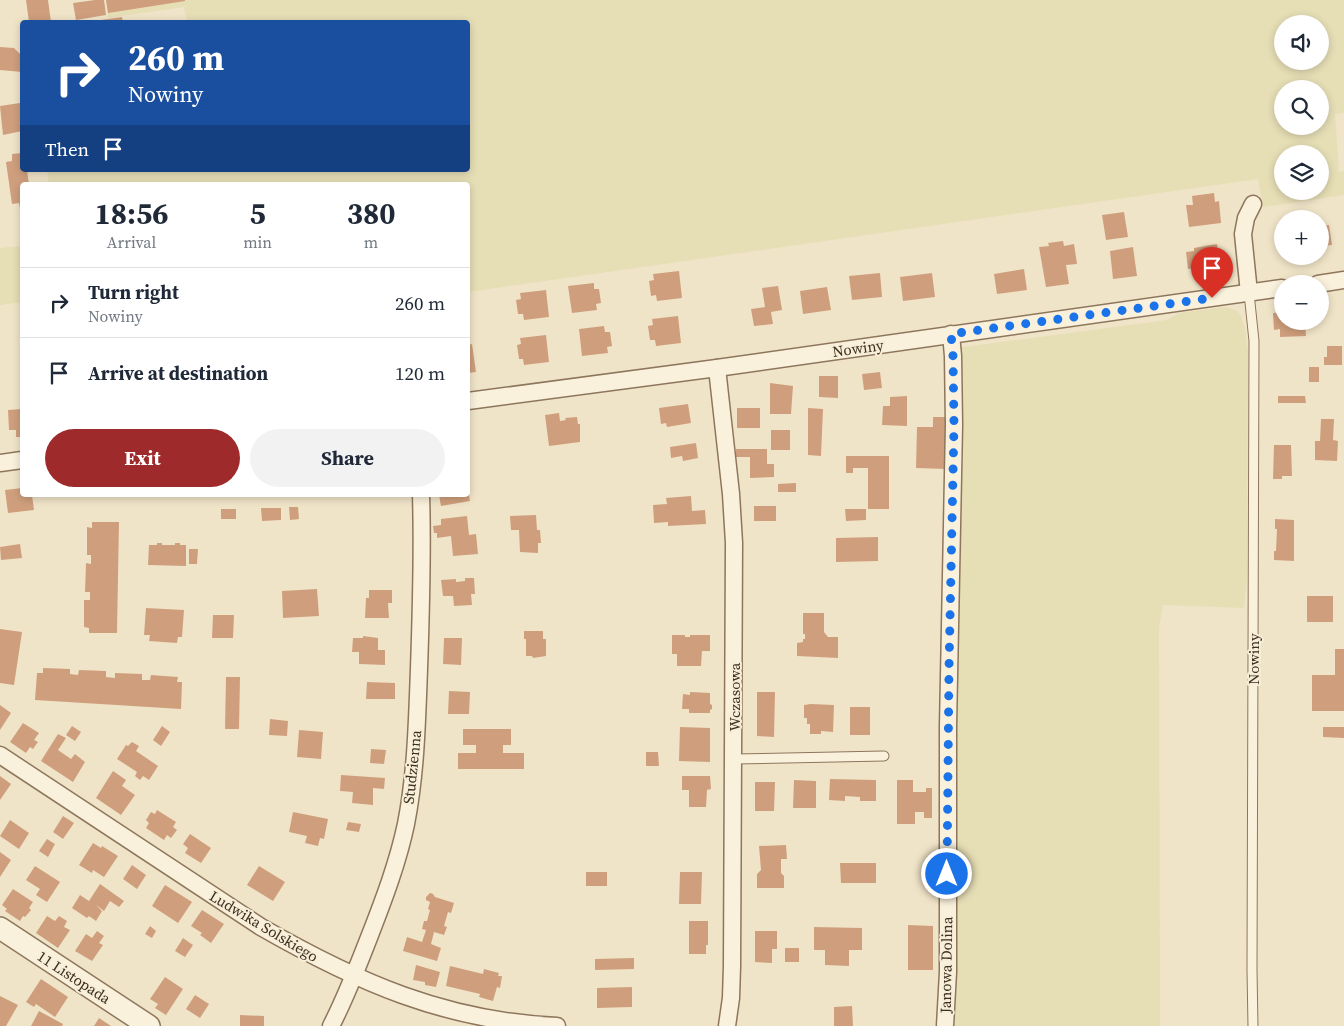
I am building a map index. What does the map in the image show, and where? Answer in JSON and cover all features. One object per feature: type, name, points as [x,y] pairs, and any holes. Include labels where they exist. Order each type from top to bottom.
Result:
[{"type":"street","points":[[1249,293],[1243,234],[1246,218],[1253,204]]},
{"type":"street","points":[[1329,282],[1344,280]]},
{"type":"street","name":"Nowiny","points":[[470,401],[717,368],[1274,289]]},
{"type":"street","name":"Janowa Dolina","points":[[945,1026],[948,972],[948,736],[954,425],[951,334]]},
{"type":"street","name":"Wczasowa","points":[[717,368],[729,471],[734,543],[732,982],[727,1026]]},
{"type":"street","points":[[0,463],[20,460]]},
{"type":"street","name":"Studzienna","points":[[331,1026],[354,976],[390,882],[402,838],[410,794],[416,740],[421,621],[421,497]]},
{"type":"street","name":"Ludwika Solskiego","points":[[0,755],[261,926],[354,976],[398,994],[458,1013],[506,1022],[557,1026]]},
{"type":"street","name":"11 Listopada","points":[[0,928],[149,1026]]},
{"type":"lane","name":"Nowiny","points":[[1249,293],[1254,341],[1253,1026]]},
{"type":"lane","points":[[734,759],[884,756]]},
{"type":"shaded area","points":[[106,0],[1344,0],[1344,113],[1335,114],[1339,172],[1344,171],[1344,195],[1329,197],[1329,145],[1274,145],[1274,200],[1310,200],[1263,207],[1258,179],[470,292],[470,182],[49,182],[47,172],[470,172],[470,20],[187,20],[184,7],[108,18]]},
{"type":"shaded area","points":[[20,246],[20,302],[0,305],[0,248]]},
{"type":"shaded area","points":[[1226,307],[1237,311],[1241,316],[1245,328],[1248,351],[1247,578],[1244,608],[1163,605],[1159,627],[1160,1026],[950,1026],[957,348],[1167,320],[1179,313]]},
{"type":"building","points":[[26,0],[48,0],[51,20],[29,20]]},
{"type":"building","points":[[104,0],[106,15],[76,20],[73,3]]},
{"type":"building","points":[[106,0],[185,0],[185,1],[108,13]]},
{"type":"building","points":[[122,17],[123,20],[101,20]]},
{"type":"building","points":[[0,47],[14,48],[20,54],[20,72],[0,70]]},
{"type":"building","points":[[20,103],[20,131],[3,135],[0,106]]},
{"type":"building","points":[[20,153],[20,172],[27,172],[29,182],[20,182],[20,209],[19,203],[12,204],[6,162],[12,161],[12,154]]},
{"type":"building","points":[[1214,193],[1215,202],[1219,201],[1221,223],[1189,227],[1186,205],[1193,205],[1192,196]]},
{"type":"building","points":[[1124,212],[1128,237],[1106,240],[1102,215]]},
{"type":"building","points":[[1329,225],[1332,245],[1329,245]]},
{"type":"building","points":[[1063,241],[1064,246],[1074,244],[1077,264],[1066,265],[1069,284],[1046,287],[1039,247],[1049,246],[1048,243]]},
{"type":"building","points":[[1217,244],[1220,264],[1188,269],[1186,252],[1194,251],[1194,248]]},
{"type":"building","points":[[1133,247],[1137,276],[1113,279],[1110,251]]},
{"type":"building","points":[[1024,269],[1027,290],[997,294],[994,274]]},
{"type":"building","points":[[679,271],[682,298],[657,301],[656,295],[651,296],[649,281],[654,280],[653,274]]},
{"type":"building","points":[[880,273],[882,297],[852,300],[849,276]]},
{"type":"building","points":[[932,273],[935,297],[903,301],[900,277]]},
{"type":"building","points":[[594,283],[594,289],[599,289],[601,303],[596,304],[597,310],[572,313],[568,286]]},
{"type":"building","points":[[778,286],[782,310],[771,312],[773,324],[754,326],[751,309],[765,307],[762,288]]},
{"type":"building","points":[[827,287],[831,310],[803,314],[800,291]]},
{"type":"building","points":[[546,290],[549,317],[524,320],[523,314],[518,314],[516,300],[521,299],[520,293]]},
{"type":"building","points":[[678,316],[681,343],[656,346],[655,340],[650,340],[648,326],[653,325],[652,319]]},
{"type":"building","points":[[604,326],[605,332],[610,332],[612,346],[607,347],[608,353],[582,356],[579,329]]},
{"type":"building","points":[[1280,330],[1306,330],[1306,336],[1280,337]]},
{"type":"building","points":[[546,335],[549,362],[524,365],[523,359],[519,359],[517,345],[521,344],[520,338]]},
{"type":"building","points":[[470,344],[472,344],[476,372],[470,373]]},
{"type":"building","points":[[1327,346],[1342,346],[1342,365],[1324,365],[1324,357],[1327,357]]},
{"type":"building","points":[[1309,367],[1319,367],[1319,382],[1309,382]]},
{"type":"building","points":[[880,372],[882,388],[864,390],[862,374]]},
{"type":"building","points":[[819,376],[838,376],[838,398],[819,397]]},
{"type":"building","points":[[770,383],[793,386],[791,414],[770,414]]},
{"type":"building","points":[[907,396],[907,426],[882,425],[883,406],[890,406],[890,397]]},
{"type":"building","points":[[1278,396],[1305,396],[1306,403],[1278,403]]},
{"type":"building","points":[[688,404],[691,423],[667,427],[666,423],[661,424],[659,408]]},
{"type":"building","points":[[737,408],[760,408],[760,428],[737,428]]},
{"type":"building","points":[[808,408],[823,409],[821,456],[808,455]]},
{"type":"building","points":[[20,409],[20,437],[16,437],[16,430],[9,430],[8,410]]},
{"type":"building","points":[[559,413],[560,421],[566,420],[565,418],[577,417],[578,424],[580,424],[580,442],[549,446],[545,415]]},
{"type":"building","points":[[933,417],[947,417],[946,469],[916,468],[917,427],[933,427]]},
{"type":"building","points":[[1321,419],[1334,419],[1333,440],[1338,441],[1337,461],[1315,460],[1315,441],[1320,441]]},
{"type":"building","points":[[771,430],[790,430],[790,450],[771,450]]},
{"type":"building","points":[[696,443],[698,458],[683,461],[682,456],[671,458],[670,447]]},
{"type":"building","points":[[1274,445],[1291,445],[1292,476],[1282,476],[1282,479],[1273,479]]},
{"type":"building","points":[[736,449],[767,449],[767,464],[774,464],[774,477],[750,478],[750,457],[736,457]]},
{"type":"building","points":[[846,456],[889,456],[889,509],[868,509],[868,468],[853,468],[853,473],[846,473]]},
{"type":"building","points":[[796,483],[796,492],[778,492],[778,484]]},
{"type":"building","points":[[20,488],[20,497],[32,497],[34,510],[8,513],[5,490]]},
{"type":"building","points":[[691,496],[692,511],[705,510],[706,524],[668,526],[668,522],[654,523],[653,505],[667,504],[666,498]]},
{"type":"building","points":[[439,497],[469,497],[470,501],[441,506]]},
{"type":"building","points":[[754,506],[776,506],[776,521],[754,521]]},
{"type":"building","points":[[289,507],[298,507],[299,519],[290,520]]},
{"type":"building","points":[[261,508],[281,508],[281,520],[262,521]]},
{"type":"building","points":[[221,509],[236,509],[236,519],[221,519]]},
{"type":"building","points":[[845,509],[866,509],[866,520],[846,521]]},
{"type":"building","points":[[536,515],[537,530],[540,530],[541,543],[538,543],[538,553],[520,552],[519,530],[511,530],[510,516]]},
{"type":"building","points":[[467,516],[469,535],[476,534],[478,554],[453,556],[451,536],[437,538],[437,533],[434,533],[433,526],[441,525],[441,519]]},
{"type":"building","points":[[1275,519],[1294,520],[1294,561],[1274,560],[1277,529],[1275,529]]},
{"type":"building","points":[[92,522],[119,522],[117,633],[89,633],[89,628],[84,627],[84,600],[90,600],[90,592],[85,592],[86,563],[91,564],[91,555],[87,555],[87,527],[92,528]]},
{"type":"building","points":[[878,537],[878,561],[836,562],[836,538]]},
{"type":"building","points":[[157,543],[162,543],[162,545],[180,543],[180,545],[186,545],[186,566],[148,565],[149,545],[157,545]]},
{"type":"building","points":[[20,544],[22,558],[1,560],[0,547]]},
{"type":"building","points":[[189,549],[198,549],[197,564],[189,564]]},
{"type":"building","points":[[465,578],[474,578],[475,594],[471,594],[472,605],[454,606],[453,596],[443,596],[441,580],[456,579],[456,582],[465,581]]},
{"type":"building","points":[[317,589],[319,616],[283,618],[282,591]]},
{"type":"building","points":[[369,590],[392,590],[392,603],[388,603],[389,618],[365,618],[366,598],[369,598]]},
{"type":"building","points":[[1307,596],[1333,596],[1333,622],[1307,622]]},
{"type":"building","points":[[146,608],[184,610],[182,637],[178,637],[177,643],[149,641],[150,635],[144,635]]},
{"type":"building","points":[[803,613],[824,613],[824,632],[828,637],[838,637],[838,658],[797,656],[797,643],[803,642],[803,639],[805,639],[805,634],[803,634]]},
{"type":"building","points":[[213,615],[234,615],[233,638],[212,638]]},
{"type":"building","points":[[0,629],[22,632],[14,685],[0,683]]},
{"type":"building","points":[[524,631],[543,631],[543,639],[546,639],[546,656],[533,658],[532,656],[526,656]]},
{"type":"building","points":[[672,635],[690,637],[690,635],[710,635],[710,651],[702,651],[701,666],[677,666],[677,654],[672,654]]},
{"type":"building","points":[[363,636],[378,638],[378,650],[385,650],[385,665],[359,664],[359,652],[352,652],[353,638],[363,638]]},
{"type":"building","points":[[444,638],[462,638],[461,665],[443,664]]},
{"type":"building","points":[[1335,649],[1344,649],[1344,711],[1312,711],[1312,675],[1335,675]]},
{"type":"building","points":[[43,668],[70,669],[70,674],[78,675],[79,670],[106,671],[106,677],[115,678],[115,673],[142,674],[142,680],[150,680],[151,675],[178,677],[177,682],[182,682],[181,709],[35,700],[37,673],[43,673]]},
{"type":"building","points":[[226,677],[240,677],[239,729],[225,729]]},
{"type":"building","points":[[367,682],[395,683],[395,699],[366,699]]},
{"type":"building","points":[[449,691],[470,692],[469,714],[448,714]]},
{"type":"building","points":[[690,692],[710,693],[712,709],[710,713],[689,713],[689,709],[682,709],[683,694],[690,695]]},
{"type":"building","points":[[757,692],[775,692],[774,737],[757,736]]},
{"type":"building","points":[[0,705],[11,713],[0,730]]},
{"type":"building","points":[[804,705],[834,705],[833,732],[821,731],[821,734],[810,734],[810,724],[807,724],[807,718],[804,718]]},
{"type":"building","points":[[850,707],[870,707],[870,735],[850,735]]},
{"type":"building","points":[[270,719],[288,721],[287,736],[269,735]]},
{"type":"building","points":[[23,723],[39,733],[34,740],[38,742],[33,749],[30,747],[26,753],[10,742]]},
{"type":"building","points":[[72,726],[81,732],[75,741],[66,735]]},
{"type":"building","points":[[162,726],[170,732],[161,746],[153,740]]},
{"type":"building","points":[[680,727],[710,728],[710,762],[679,761]]},
{"type":"building","points":[[1323,727],[1344,727],[1344,738],[1323,737]]},
{"type":"building","points":[[463,729],[511,729],[511,745],[503,745],[503,753],[524,753],[524,769],[458,769],[458,753],[476,753],[476,745],[463,745]]},
{"type":"building","points":[[299,730],[323,732],[321,759],[297,757]]},
{"type":"building","points":[[58,734],[66,738],[58,750],[71,759],[75,754],[85,762],[73,782],[41,761]]},
{"type":"building","points":[[132,742],[139,746],[136,751],[158,766],[149,780],[143,776],[140,780],[135,776],[137,772],[117,759],[126,745],[128,746]]},
{"type":"building","points":[[371,749],[386,750],[384,764],[370,763]]},
{"type":"building","points":[[646,752],[658,752],[659,766],[646,766]]},
{"type":"building","points":[[113,771],[126,780],[122,786],[135,795],[121,815],[96,798]]},
{"type":"building","points":[[341,775],[385,778],[384,789],[373,788],[373,805],[352,803],[353,792],[340,791]]},
{"type":"building","points":[[0,776],[11,784],[0,800]]},
{"type":"building","points":[[682,776],[710,776],[711,789],[707,790],[706,807],[689,807],[689,790],[682,790]]},
{"type":"building","points":[[830,779],[876,780],[876,801],[860,801],[860,797],[845,796],[845,801],[829,800]]},
{"type":"building","points":[[794,780],[816,781],[816,808],[793,808]]},
{"type":"building","points":[[897,780],[913,780],[913,792],[926,792],[926,788],[932,788],[932,818],[924,818],[924,812],[915,812],[915,824],[897,824]]},
{"type":"building","points":[[755,782],[775,782],[774,811],[755,811]]},
{"type":"building","points":[[157,810],[176,822],[173,827],[177,830],[171,838],[167,835],[164,840],[146,828],[149,823],[146,820],[151,812],[155,814]]},
{"type":"building","points":[[293,812],[328,819],[324,839],[320,838],[318,846],[305,843],[307,836],[289,832]]},
{"type":"building","points":[[63,816],[74,823],[63,839],[53,832]]},
{"type":"building","points":[[10,820],[29,833],[19,849],[0,836]]},
{"type":"building","points":[[348,822],[361,824],[359,832],[346,830]]},
{"type":"building","points":[[190,834],[211,848],[201,863],[185,853],[188,848],[183,844]]},
{"type":"building","points":[[47,839],[55,844],[48,857],[39,851]]},
{"type":"building","points":[[93,843],[118,856],[104,877],[93,870],[92,873],[79,865]]},
{"type":"building","points":[[786,845],[787,859],[781,859],[784,888],[757,888],[757,874],[761,870],[759,846]]},
{"type":"building","points":[[0,852],[11,860],[0,877]]},
{"type":"building","points":[[840,863],[876,863],[876,883],[841,883]]},
{"type":"building","points":[[132,865],[146,875],[137,889],[123,879]]},
{"type":"building","points":[[35,866],[60,882],[47,902],[36,895],[40,889],[26,880]]},
{"type":"building","points":[[259,866],[285,882],[273,901],[247,885]]},
{"type":"building","points":[[586,872],[607,872],[607,886],[586,886]]},
{"type":"building","points":[[680,872],[702,872],[701,904],[679,904]]},
{"type":"building","points":[[100,884],[124,901],[119,907],[110,901],[104,911],[96,905],[102,911],[96,921],[89,916],[87,918],[72,908],[80,895],[89,901]]},
{"type":"building","points":[[165,885],[192,902],[178,923],[152,906]]},
{"type":"building","points":[[13,889],[33,902],[29,908],[31,910],[20,921],[5,911],[7,909],[2,905]]},
{"type":"building","points":[[430,893],[435,897],[454,903],[451,913],[448,912],[444,926],[447,927],[444,935],[434,932],[431,944],[441,948],[437,961],[403,951],[407,937],[422,942],[426,930],[422,929],[424,921],[427,921],[430,910],[428,909],[430,902],[426,900],[426,897]]},
{"type":"building","points":[[202,910],[224,924],[211,943],[200,935],[202,933],[191,926]]},
{"type":"building","points":[[47,916],[55,921],[59,916],[67,921],[64,927],[70,930],[58,948],[36,933]]},
{"type":"building","points":[[689,921],[708,921],[706,954],[689,954]]},
{"type":"building","points":[[908,925],[933,926],[933,970],[908,970]]},
{"type":"building","points":[[150,926],[156,931],[152,938],[145,934]]},
{"type":"building","points":[[814,927],[862,928],[862,950],[849,950],[849,966],[825,965],[825,950],[814,950]]},
{"type":"building","points":[[97,931],[104,936],[99,943],[103,945],[92,961],[75,951],[86,934],[92,938]]},
{"type":"building","points":[[755,931],[777,931],[777,949],[772,949],[772,963],[755,962]]},
{"type":"building","points":[[183,938],[193,945],[185,957],[175,951]]},
{"type":"building","points":[[785,948],[799,948],[799,962],[785,962]]},
{"type":"building","points":[[634,958],[634,969],[595,970],[595,959]]},
{"type":"building","points":[[416,965],[440,972],[436,987],[425,985],[425,982],[413,980]]},
{"type":"building","points":[[450,966],[483,974],[484,969],[499,973],[498,976],[502,976],[500,988],[497,987],[493,1001],[479,997],[480,994],[446,986]]},
{"type":"building","points":[[165,977],[183,989],[166,1015],[155,1008],[158,1004],[150,999]]},
{"type":"building","points":[[41,979],[68,997],[55,1017],[36,1004],[34,1007],[26,1002]]},
{"type":"building","points":[[632,987],[632,1007],[597,1008],[597,988]]},
{"type":"building","points":[[195,995],[209,1004],[200,1018],[186,1009]]},
{"type":"building","points":[[0,996],[18,1005],[6,1026],[0,1026]]},
{"type":"building","points":[[852,1006],[853,1026],[834,1026],[834,1007]]},
{"type":"building","points":[[39,1011],[63,1024],[62,1026],[31,1026]]},
{"type":"building","points":[[240,1015],[264,1016],[264,1026],[240,1026]]},
{"type":"building","points":[[99,1018],[111,1026],[94,1026]]},
{"type":"route","points":[[947,874],[954,425],[953,346],[951,334],[1212,298]]}]
